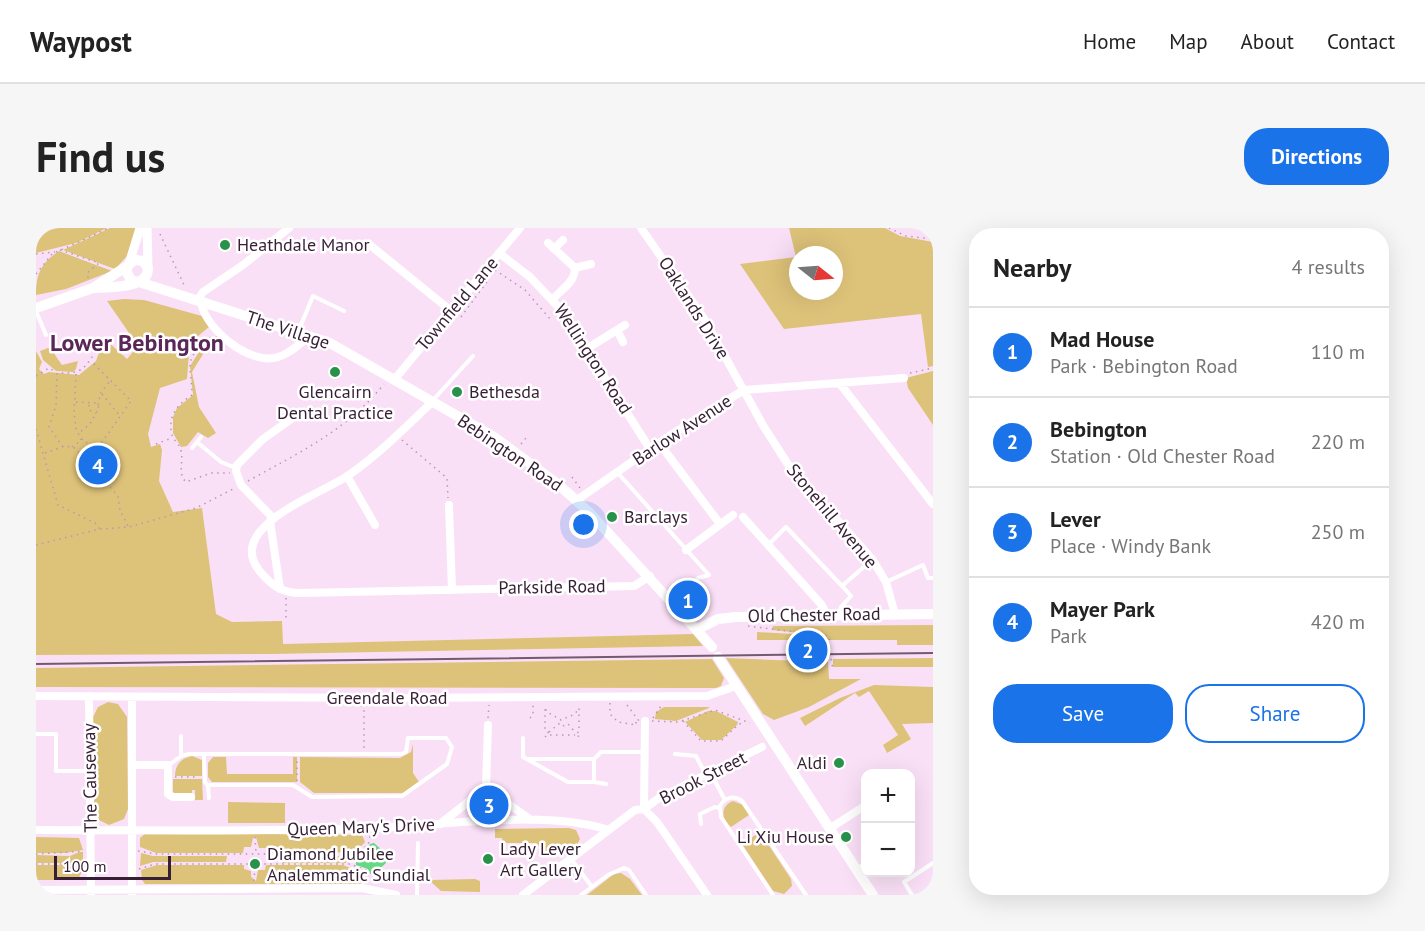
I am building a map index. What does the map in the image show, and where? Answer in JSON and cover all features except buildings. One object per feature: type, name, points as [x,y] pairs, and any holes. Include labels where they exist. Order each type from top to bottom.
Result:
[{"type":"main road","points":[[139,260],[148,268],[145,279],[138,282],[131,280],[127,274],[129,264],[139,260]]},
{"type":"main road","name":"The Village","points":[[36,310],[92,288],[129,264]]},
{"type":"main road","name":"The Village","points":[[148,268],[199,302],[339,347],[392,379]]},
{"type":"main road","name":"The Village","points":[[92,288],[138,282],[181,291]]},
{"type":"main road","name":"Bebington Road","points":[[392,379],[494,437],[581,497],[699,629],[829,829],[861,866]]},
{"type":"main road","name":"Old Chester Road","points":[[699,629],[717,619],[745,617],[933,614]]},
{"type":"main road","name":"Bebington Road","points":[[866,877],[873,895]]},
{"type":"street","points":[[129,264],[140,228]]},
{"type":"street","points":[[147,228],[148,268]]},
{"type":"street","points":[[289,228],[243,266],[203,292],[199,302],[218,333],[246,351],[268,358],[278,357],[291,351],[303,334]]},
{"type":"street","name":"Townfield Lane","points":[[392,379],[520,228]]},
{"type":"street","name":"Oaklands Drive","points":[[641,228],[703,317],[744,390]]},
{"type":"street","points":[[563,240],[551,246],[575,268]]},
{"type":"street","points":[[370,245],[450,310]]},
{"type":"street","name":"Wellington Road","points":[[499,254],[553,298],[588,348],[650,448]]},
{"type":"street","points":[[575,268],[591,264]]},
{"type":"street","points":[[553,298],[572,280],[575,268]]},
{"type":"street","points":[[588,348],[625,325]]},
{"type":"street","points":[[617,330],[623,342]]},
{"type":"street","name":"Barlow Avenue","points":[[581,497],[650,448],[744,390],[841,385],[904,378]]},
{"type":"street","points":[[841,385],[933,504]]},
{"type":"street","name":"Stonehill Avenue","points":[[744,390],[789,466],[872,559],[885,582],[896,614]]},
{"type":"street","points":[[283,591],[255,568],[251,558],[251,548],[272,520],[347,476],[397,435],[432,402]]},
{"type":"street","points":[[283,591],[272,520],[241,485],[236,470],[244,455],[297,415]]},
{"type":"street","points":[[659,443],[720,524]]},
{"type":"street","points":[[347,476],[375,525]]},
{"type":"street","points":[[449,505],[452,590]]},
{"type":"street","points":[[686,550],[733,514]]},
{"type":"street","points":[[743,517],[821,604],[827,615]]},
{"type":"street","name":"Parkside Road","points":[[283,591],[634,586],[650,576]]},
{"type":"street","name":"Greendale Road","points":[[36,696],[489,698],[707,696],[736,686]]},
{"type":"street","name":"The Causeway","points":[[89,696],[91,892]]},
{"type":"street","points":[[132,697],[132,891]]},
{"type":"street","points":[[645,721],[644,809],[657,822],[707,895]]},
{"type":"street","points":[[486,788],[488,725]]},
{"type":"street","name":"Brook Street","points":[[523,895],[635,810],[644,809],[762,747]]},
{"type":"street","points":[[132,765],[168,765],[170,796],[191,797]]},
{"type":"street","points":[[486,788],[532,821]]},
{"type":"street","points":[[439,824],[486,788]]},
{"type":"street","points":[[829,829],[861,808]]},
{"type":"street","name":"Queen Mary's Drive","points":[[36,830],[372,828],[532,821],[592,824],[609,830]]},
{"type":"street","points":[[36,890],[91,892],[114,889],[132,891],[254,887],[369,889],[396,895]]},
{"type":"lane","points":[[303,334],[313,296],[344,311]]},
{"type":"lane","points":[[36,310],[46,335]]},
{"type":"lane","points":[[432,402],[473,356]]},
{"type":"lane","points":[[192,448],[201,437]]},
{"type":"lane","points":[[197,442],[221,462],[236,470]]},
{"type":"lane","points":[[617,472],[709,575],[698,578],[671,599]]},
{"type":"lane","points":[[768,544],[786,527],[851,596],[840,607],[839,615]]},
{"type":"lane","points":[[842,586],[872,559]]},
{"type":"lane","points":[[885,582],[923,565],[928,579],[933,578]]},
{"type":"lane","points":[[36,734],[56,734],[57,771],[90,771]]},
{"type":"lane","points":[[181,736],[181,756]]},
{"type":"lane","points":[[168,765],[181,756],[401,754],[406,752],[408,738],[446,738],[452,747],[447,764],[405,796],[312,797],[293,785],[208,785]]},
{"type":"lane","points":[[523,738],[523,757],[568,782],[606,784]]},
{"type":"lane","points":[[528,759],[594,759],[601,753],[645,752]]},
{"type":"lane","points":[[675,754],[696,756],[725,800]]},
{"type":"lane","points":[[204,755],[209,798]]},
{"type":"lane","points":[[594,759],[594,782]]},
{"type":"lane","points":[[772,895],[720,817],[720,808],[725,800],[734,797],[742,801],[806,895]]},
{"type":"lane","points":[[701,824],[700,814],[715,807],[720,808]]},
{"type":"lane","points":[[417,895],[418,843]]},
{"type":"lane","points":[[570,858],[592,887]]},
{"type":"lane","points":[[912,895],[904,882],[933,863]]},
{"type":"lane","points":[[581,895],[619,868],[629,870],[646,895]]},
{"type":"path","points":[[36,274],[59,250],[109,228]]},
{"type":"path","points":[[889,228],[906,236],[933,239]]},
{"type":"path","points":[[160,234],[181,291]]},
{"type":"path","points":[[59,250],[99,263],[87,273],[92,288]]},
{"type":"path","points":[[36,254],[56,252]]},
{"type":"path","points":[[461,317],[496,269],[525,290],[551,320]]},
{"type":"path","points":[[218,333],[194,354],[188,366],[192,395],[178,405],[171,427],[173,438],[181,450],[180,473],[186,482],[211,473],[236,470]]},
{"type":"path","points":[[36,376],[49,368],[57,372],[75,373],[91,361],[98,345]]},
{"type":"path","points":[[75,373],[76,428],[81,440],[89,446],[100,445],[131,400],[91,361]]},
{"type":"path","points":[[904,378],[904,375],[933,368]]},
{"type":"path","points":[[57,372],[56,405],[49,427],[63,447]]},
{"type":"path","points":[[36,544],[100,529],[129,527],[196,508],[330,436],[355,417],[392,379]]},
{"type":"path","points":[[79,433],[90,424],[97,413],[101,393],[111,380]]},
{"type":"path","points":[[101,393],[120,416]]},
{"type":"path","points":[[75,402],[89,405],[96,403],[98,406]]},
{"type":"path","points":[[89,405],[89,410],[97,413]]},
{"type":"path","points":[[36,429],[45,453],[58,505],[95,523],[100,529]]},
{"type":"path","points":[[397,435],[447,478],[449,505]]},
{"type":"path","points":[[156,444],[173,438]]},
{"type":"path","points":[[45,453],[63,447],[72,447],[81,440]]},
{"type":"path","points":[[72,447],[118,496],[120,510],[129,527]]},
{"type":"path","points":[[572,477],[581,497]]},
{"type":"path","points":[[283,591],[286,621]]},
{"type":"path","points":[[745,617],[748,628],[828,636],[830,640]]},
{"type":"path","points":[[790,660],[831,660],[833,669]]},
{"type":"path","points":[[609,696],[613,717],[622,723],[636,725],[645,721],[663,706],[663,696]]},
{"type":"path","points":[[627,696],[627,707],[645,721],[682,721],[715,710],[744,723]]},
{"type":"path","points":[[533,697],[533,715],[537,720]]},
{"type":"path","points":[[361,698],[364,711],[363,754]]},
{"type":"path","points":[[488,725],[489,698]]},
{"type":"path","points":[[568,724],[564,726],[561,721],[547,712],[545,707],[544,730],[549,734],[577,733]]},
{"type":"path","points":[[545,737],[579,708],[577,733],[579,738]]},
{"type":"path","points":[[530,718],[533,715]]},
{"type":"path","points":[[567,719],[568,724],[582,735]]},
{"type":"path","points":[[682,721],[703,741],[721,741],[738,724],[760,724]]},
{"type":"path","points":[[579,726],[584,728]]},
{"type":"path","points":[[297,754],[297,788]]},
{"type":"path","points":[[168,777],[205,777]]},
{"type":"path","points":[[132,850],[156,854],[357,852],[368,846],[372,828]]},
{"type":"path","points":[[255,830],[256,854]]},
{"type":"path","points":[[36,854],[91,851]]},
{"type":"path","points":[[36,864],[69,864],[91,868]]},
{"type":"path","points":[[132,871],[155,864],[350,864],[368,873],[369,889]]},
{"type":"path","points":[[254,887],[255,864]]},
{"type":"shaded area","points":[[36,228],[107,228],[76,243],[36,253]]},
{"type":"shaded area","points":[[110,228],[136,228],[128,255],[115,269],[63,250]]},
{"type":"shaded area","points":[[789,228],[885,228],[900,236],[933,242],[933,366],[928,367],[921,314],[784,329],[740,264],[789,258],[789,300],[843,300],[843,246],[793,246]]},
{"type":"shaded area","points":[[59,251],[112,271],[66,289],[36,295],[41,270]]},
{"type":"shaded area","points":[[144,300],[202,316],[209,327],[192,341],[197,349],[191,349],[189,353],[187,379],[160,388],[148,434],[151,447],[160,444],[162,450],[159,481],[173,512],[202,508],[216,614],[232,622],[282,621],[283,644],[693,634],[703,646],[271,654],[36,655],[36,351],[42,362],[39,369],[44,374],[49,372],[79,375],[96,361],[101,347],[99,345],[105,339],[127,359],[138,346],[107,301]]},
{"type":"shaded area","points":[[217,335],[220,338],[205,351],[192,372],[199,407],[216,433],[208,438],[198,432],[187,446],[181,447],[173,433],[173,417],[177,408],[193,395],[190,366],[201,349]]},
{"type":"shaded area","points":[[54,348],[55,355],[62,365],[78,361],[76,369],[73,372],[56,371],[43,360],[40,351]]},
{"type":"shaded area","points":[[933,371],[933,425],[908,388],[906,378]]},
{"type":"shaded area","points":[[933,625],[933,645],[897,645],[897,640],[757,640],[757,632],[830,636],[772,630],[773,626]]},
{"type":"shaded area","points":[[726,658],[828,662],[829,679],[861,679],[809,707],[774,720],[763,714]]},
{"type":"shaded area","points":[[933,658],[933,667],[833,667],[833,659]]},
{"type":"shaded area","points":[[712,659],[724,678],[721,686],[716,688],[36,687],[36,668]]},
{"type":"shaded area","points":[[874,685],[933,687],[933,723],[902,724],[911,739],[887,753],[883,745],[898,735],[869,691],[859,697],[855,693],[805,726],[800,718],[840,698]]},
{"type":"shaded area","points":[[108,702],[118,704],[127,717],[128,809],[124,819],[109,825],[99,820],[94,810],[93,717],[98,707]]},
{"type":"shaded area","points":[[664,707],[709,708],[676,721],[655,719],[656,712]]},
{"type":"shaded area","points":[[708,711],[716,711],[738,722],[737,725],[721,740],[702,740],[685,722]]},
{"type":"shaded area","points":[[413,744],[413,773],[419,782],[404,793],[314,793],[300,782],[300,757],[400,758],[411,752]]},
{"type":"shaded area","points":[[192,756],[202,760],[202,776],[175,776],[179,763]]},
{"type":"shaded area","points":[[213,757],[226,757],[227,774],[293,774],[293,757],[297,757],[297,782],[212,782],[208,777],[208,763]]},
{"type":"shaded area","points":[[173,779],[202,779],[203,800],[195,800],[195,790],[192,790],[192,795],[173,793]]},
{"type":"shaded area","points":[[733,801],[743,805],[749,815],[731,827],[723,813],[726,806]]},
{"type":"shaded area","points":[[228,802],[285,803],[285,823],[228,823]]},
{"type":"shaded area","points":[[569,828],[576,830],[580,839],[577,845],[565,855],[543,855],[543,849],[535,843],[503,843],[502,838],[495,838],[495,829]]},
{"type":"shaded area","points":[[760,832],[791,879],[792,886],[784,894],[773,891],[742,844]]},
{"type":"shaded area","points":[[146,833],[362,835],[365,842],[348,851],[334,853],[266,853],[266,848],[259,848],[256,837],[253,838],[251,847],[244,847],[243,853],[156,853],[140,847],[140,838]]},
{"type":"shaded area","points":[[36,837],[79,838],[83,850],[65,853],[36,853]]},
{"type":"shaded area","points":[[374,843],[384,852],[386,863],[374,874],[370,874],[368,869],[356,865],[356,854],[368,849],[370,844]]},
{"type":"shaded area","points":[[83,852],[83,866],[69,863],[36,863],[36,855],[70,856]]},
{"type":"shaded area","points":[[141,853],[153,856],[227,856],[226,862],[153,862],[140,866]]},
{"type":"shaded area","points":[[282,856],[346,856],[346,863],[282,863]]},
{"type":"shaded area","points":[[36,865],[63,865],[83,869],[78,880],[36,880]]},
{"type":"shaded area","points":[[157,865],[244,865],[244,869],[251,871],[251,877],[256,881],[258,870],[265,870],[266,865],[343,865],[365,874],[360,884],[145,884],[141,870]]},
{"type":"shaded area","points":[[621,873],[630,879],[642,895],[587,895],[614,874]]},
{"type":"shaded area","points":[[475,879],[480,881],[480,892],[441,891],[429,880]]},
{"type":"railway","points":[[36,664],[933,653]]},
{"type":"place","name":"Heathdale Manor","points":[[225,245]]},
{"type":"place","name":"Glencairn Dental Practice","points":[[335,372]]},
{"type":"place","name":"Bethesda","points":[[457,392]]},
{"type":"place","name":"Mayer Park","points":[[98,465]]},
{"type":"place","name":"Barclays","points":[[612,517]]},
{"type":"place","name":"Mad House","points":[[688,600]]},
{"type":"place","name":"Bebington","points":[[808,650]]},
{"type":"place","name":"Aldi","points":[[839,763]]},
{"type":"place","name":"Lever","points":[[489,805]]},
{"type":"place","name":"Li Xiu House","points":[[846,837]]},
{"type":"place","name":"Lady Lever Art Gallery","points":[[488,859]]},
{"type":"place","name":"Diamond Jubilee Analemmatic Sundial","points":[[255,864]]},
{"type":"district","name":"Lower Bebington","points":[[137,343]]}]
